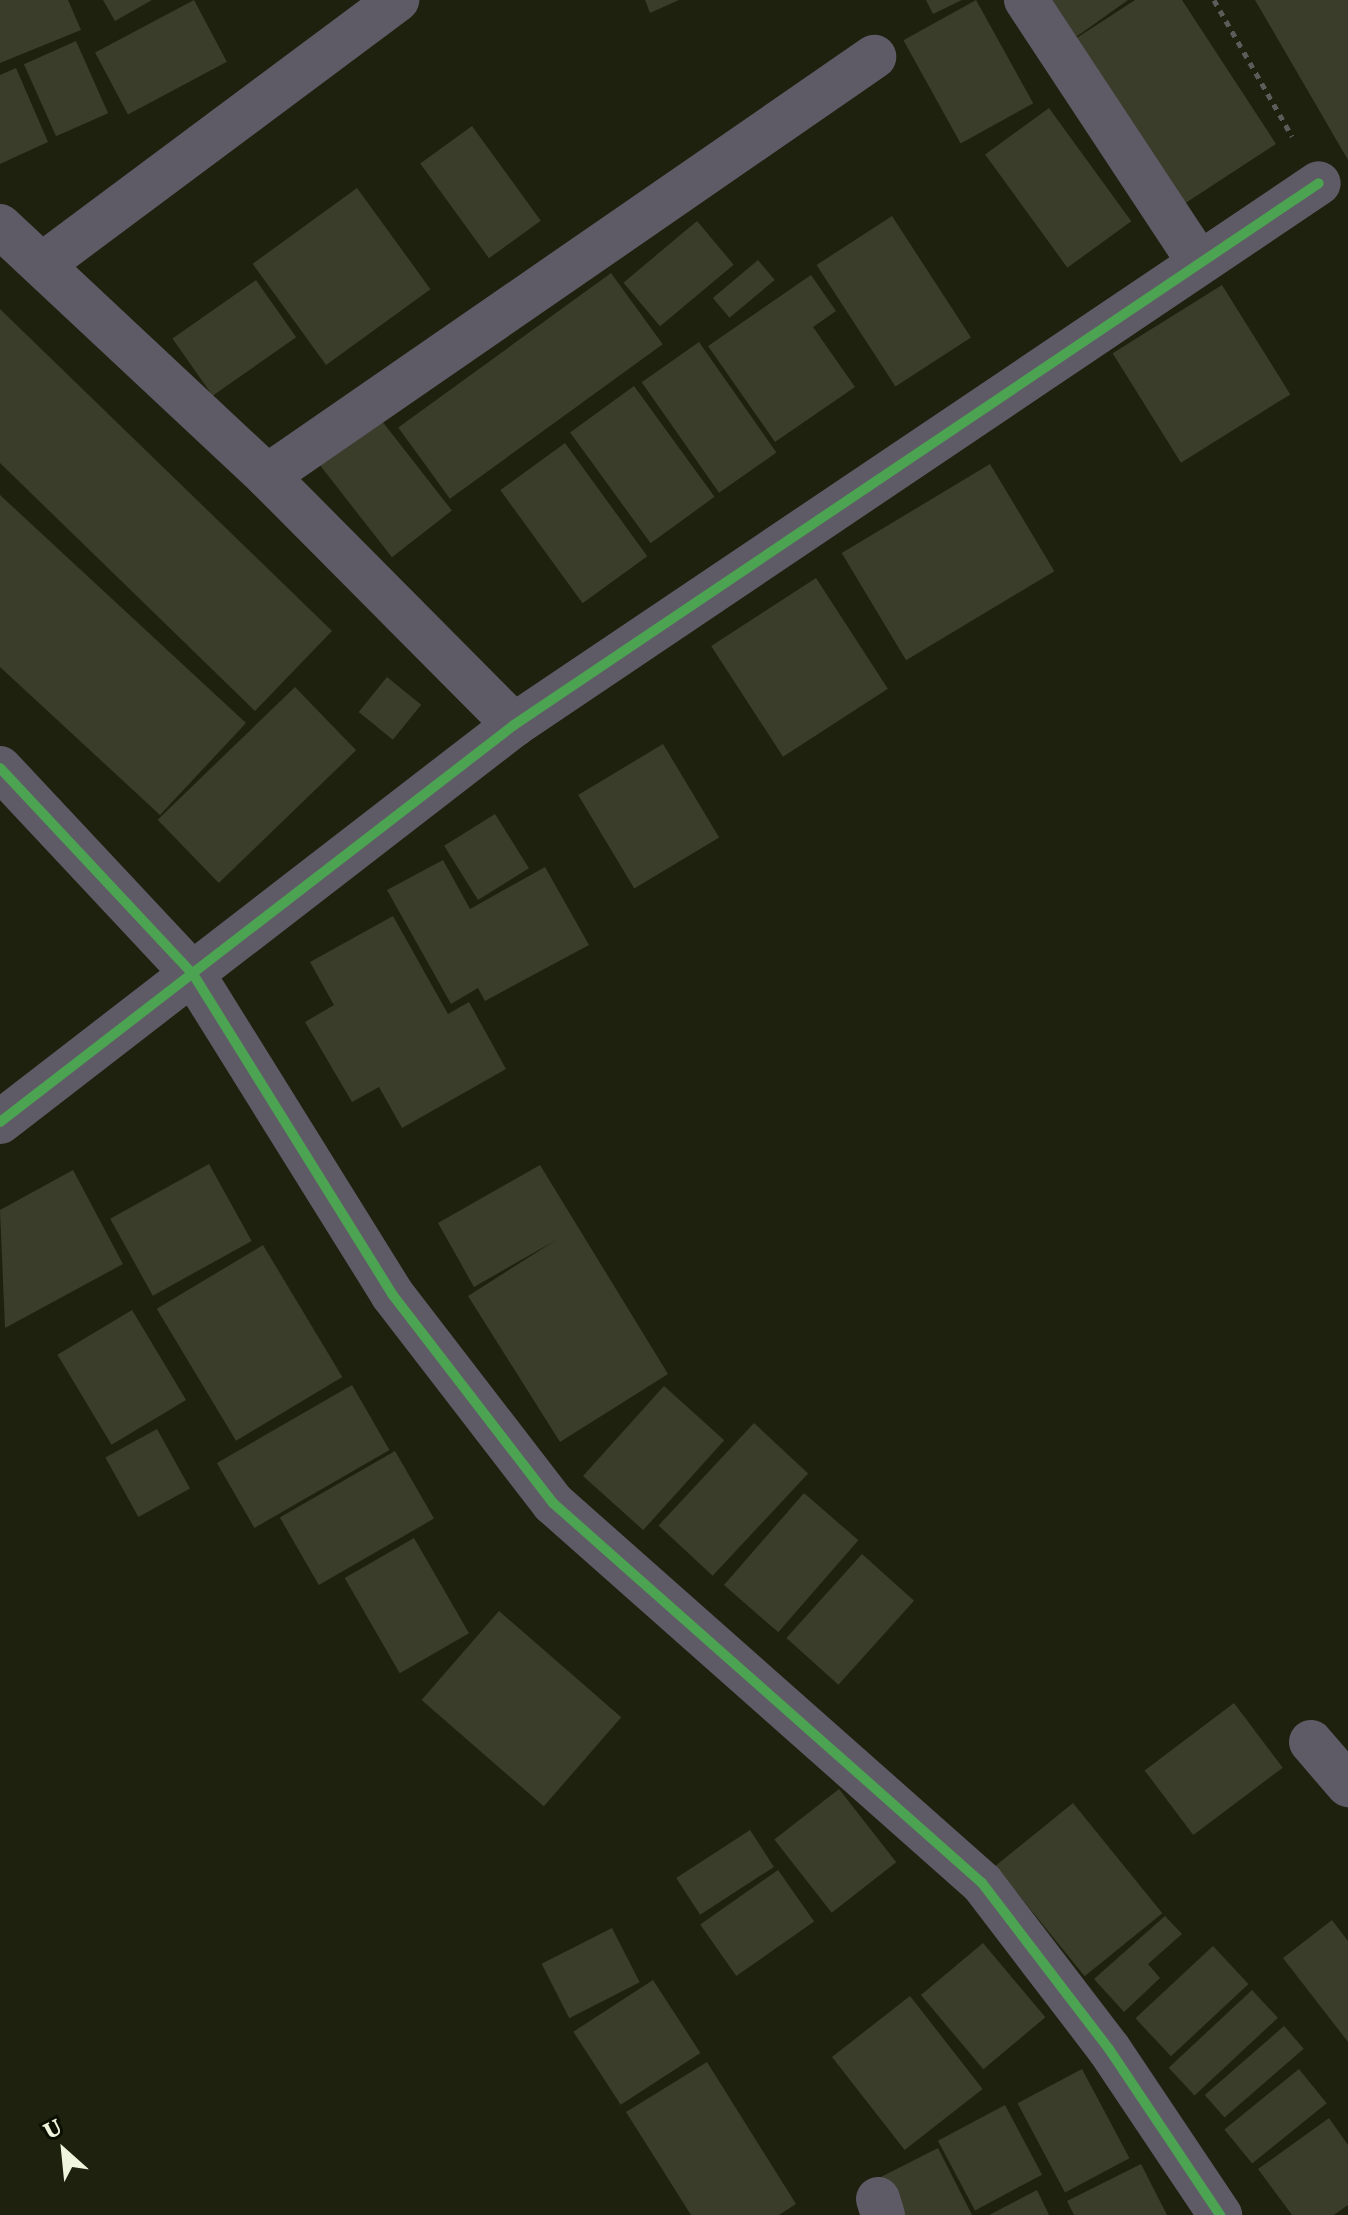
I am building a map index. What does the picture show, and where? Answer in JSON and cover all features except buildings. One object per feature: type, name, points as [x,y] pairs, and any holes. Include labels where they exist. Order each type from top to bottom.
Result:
[{"type":"street","points":[[43,264],[397,0]]},
{"type":"street","points":[[1026,0],[1199,262]]},
{"type":"street","points":[[267,476],[874,57]]},
{"type":"street","points":[[0,1122],[514,725],[1319,183]]},
{"type":"street","points":[[0,226],[267,476],[514,725]]},
{"type":"street","points":[[0,768],[193,974],[392,1294],[553,1503],[982,1883],[1109,2049],[1220,2215]]},
{"type":"street","points":[[1311,1742],[1348,1785]]},
{"type":"path","points":[[1214,0],[1319,183]]},
{"type":"cycle path","points":[[0,1122],[514,725],[1319,183]]},
{"type":"cycle path","points":[[0,768],[193,974],[392,1294],[553,1503],[982,1883],[1109,2049],[1220,2215]]}]
